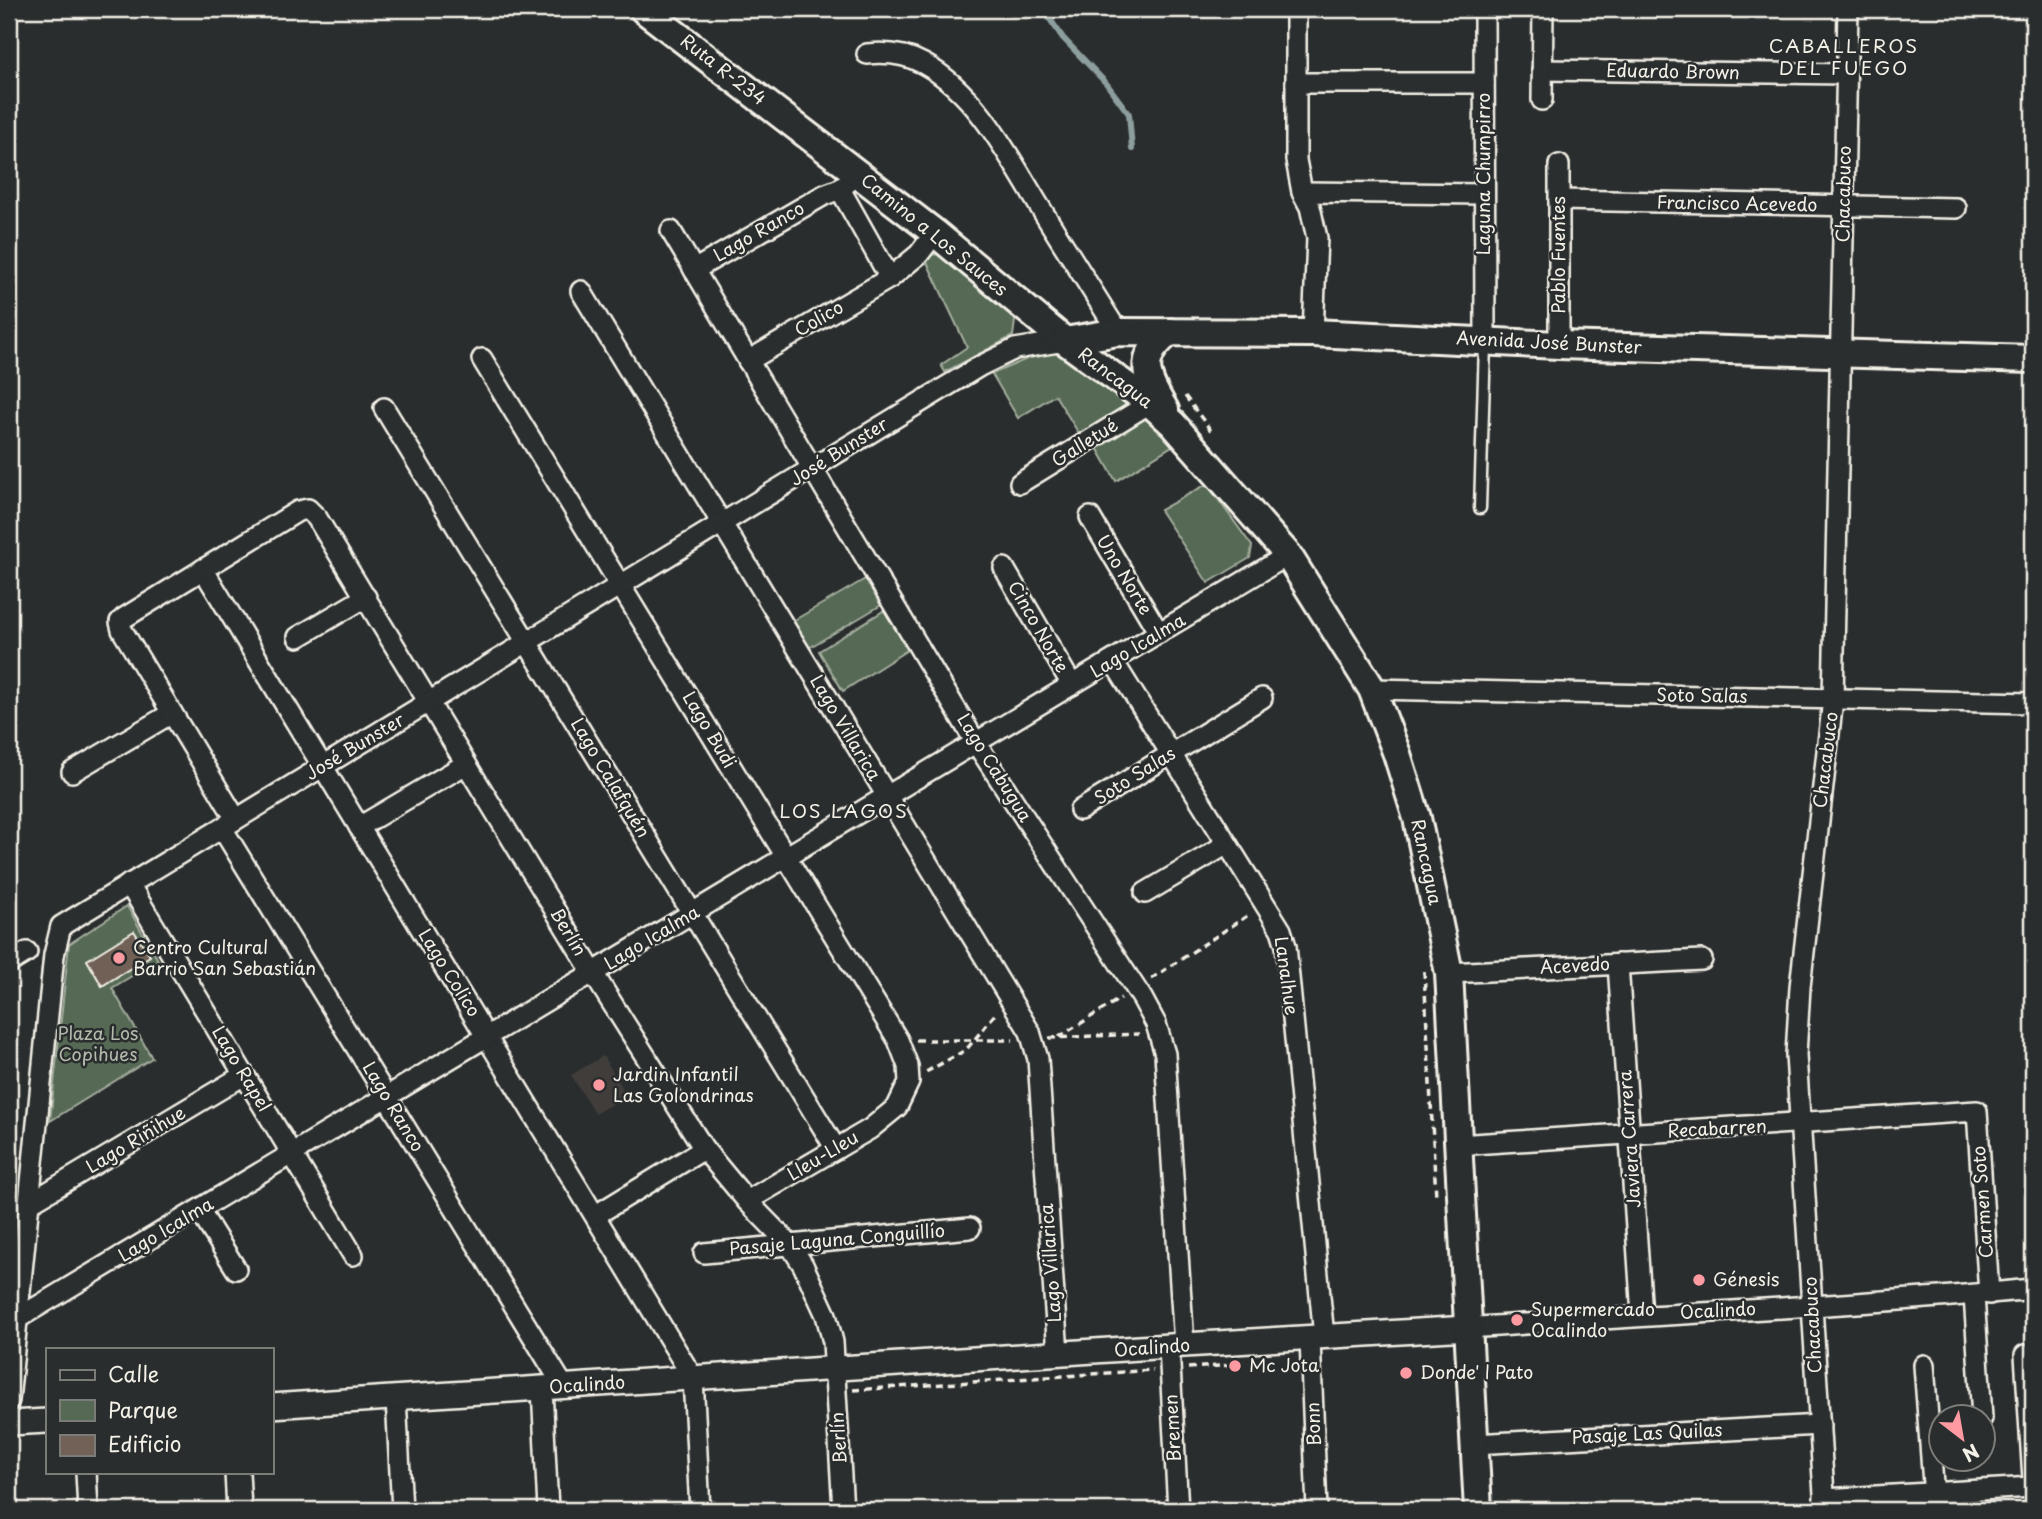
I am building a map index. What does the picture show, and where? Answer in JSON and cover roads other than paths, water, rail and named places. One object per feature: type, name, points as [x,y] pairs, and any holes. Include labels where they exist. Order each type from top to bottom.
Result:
[{"type":"main road","name":"Ruta R-234","points":[[643,9],[802,132]]},
{"type":"main road","name":"Camino a Los Sauces","points":[[802,132],[840,186],[935,233],[1065,341]]},
{"type":"main road","name":"Avenida José Bunster","points":[[1065,341],[1118,332],[1314,332],[1559,345],[2033,359]]},
{"type":"main road","points":[[1170,332],[1155,343],[1147,362],[1153,389],[1173,424]]},
{"type":"main road","name":"Rancagua","points":[[1065,341],[1150,403],[1173,424],[1288,555],[1371,689],[1397,754],[1417,818],[1449,973],[1478,1510]]},
{"type":"street","points":[[1296,9],[1296,160],[1302,192],[1310,207],[1317,238],[1314,332]]},
{"type":"street","name":"Laguna Chumpirro","points":[[1484,9],[1485,340]]},
{"type":"street","points":[[1542,100],[1543,9]]},
{"type":"street","name":"Chacabuco","points":[[1825,1505],[1796,1055],[1800,988],[1833,699],[1848,9]]},
{"type":"street","points":[[867,54],[882,53],[911,58],[938,73],[967,100],[993,132],[1118,332]]},
{"type":"street","name":"Eduardo Brown","points":[[1542,70],[1846,74]]},
{"type":"street","points":[[1296,83],[1484,83]]},
{"type":"street","name":"Pablo Fuentes","points":[[1559,165],[1559,345]]},
{"type":"street","points":[[840,186],[890,278]]},
{"type":"street","name":"Lago Ranco","points":[[694,270],[840,186]]},
{"type":"street","points":[[1302,192],[1484,194]]},
{"type":"street","name":"Francisco Acevedo","points":[[1559,200],[1956,208]]},
{"type":"street","name":"Lago Cabugua","points":[[671,231],[976,743],[1136,988],[1156,1024],[1165,1055],[1174,1354]]},
{"type":"street","name":"Colico","points":[[748,361],[890,278],[919,254],[935,233]]},
{"type":"street","name":"Lago Villarica","points":[[581,291],[1033,1039],[1038,1059],[1058,1354]]},
{"type":"street","name":"José Bunster","points":[[9,1400],[54,955],[61,926],[997,356],[1015,349],[1065,341]]},
{"type":"street","name":"Lago Budi","points":[[482,359],[898,1040],[908,1066],[909,1082],[897,1107]]},
{"type":"street","name":"Galletué","points":[[1020,483],[1150,403]]},
{"type":"street","name":"Lago Calafquén","points":[[384,408],[836,1149]]},
{"type":"street","name":"Berlín","points":[[203,569],[299,511],[308,509],[317,518],[593,973],[704,1149],[747,1202],[790,1245],[803,1265],[826,1315],[833,1342],[843,1510]]},
{"type":"street","name":"Uno Norte","points":[[1090,517],[1159,633]]},
{"type":"street","name":"Lago Icalma","points":[[15,1321],[1288,555]]},
{"type":"street","name":"Cinco Norte","points":[[1004,568],[1072,685]]},
{"type":"street","name":"Lago Ranco","points":[[203,569],[120,622],[122,629],[172,713],[229,823],[553,1387]]},
{"type":"street","name":"Lago Colico","points":[[203,569],[693,1378]]},
{"type":"street","points":[[298,637],[366,597]]},
{"type":"street","name":"Lanalhue","points":[[1113,661],[1281,930],[1286,946],[1317,1338]]},
{"type":"street","name":"Soto Salas","points":[[1371,689],[2033,703]]},
{"type":"street","name":"Soto Salas","points":[[1080,810],[1262,698]]},
{"type":"street","points":[[72,772],[172,713]]},
{"type":"street","points":[[359,827],[466,764]]},
{"type":"street","points":[[1145,893],[1227,844]]},
{"type":"street","name":"Lago Rapel","points":[[130,884],[353,1255]]},
{"type":"street","points":[[9,962],[27,952]]},
{"type":"street","name":"Acevedo","points":[[1449,973],[1702,960]]},
{"type":"street","name":"Javiera Carrera","points":[[1618,964],[1642,1315]]},
{"type":"street","name":"Lago Riñihue","points":[[28,1204],[244,1075]]},
{"type":"street","name":"Lleu-Lleu","points":[[747,1202],[870,1129],[897,1107]]},
{"type":"street","name":"Recabarren","points":[[1457,1145],[1977,1111]]},
{"type":"street","name":"Carmen Soto","points":[[1977,1111],[1982,1404]]},
{"type":"street","points":[[596,1215],[704,1149]]},
{"type":"street","points":[[199,1210],[236,1269]]},
{"type":"street","name":"Pasaje Laguna Conguillío","points":[[705,1253],[970,1228]]},
{"type":"street","name":"Ocalindo","points":[[273,1406],[693,1378],[835,1380],[1058,1354],[1174,1354],[1317,1338],[1642,1315],[1812,1307],[2033,1289]]},
{"type":"street","name":"Bonn","points":[[1317,1338],[1317,1510]]},
{"type":"street","name":"Bremen","points":[[1174,1354],[1178,1510]]},
{"type":"street","points":[[2025,1354],[2033,1479]]},
{"type":"street","points":[[1924,1365],[1934,1502]]},
{"type":"street","points":[[693,1378],[700,1510]]},
{"type":"street","points":[[548,1510],[553,1387]]},
{"type":"street","points":[[396,1398],[402,1510]]},
{"type":"street","points":[[9,1423],[46,1421]]},
{"type":"street","name":"Pasaje Las Quilas","points":[[1475,1444],[1819,1425]]},
{"type":"street","points":[[86,1474],[88,1510]]},
{"type":"street","points":[[237,1474],[239,1510]]},
{"type":"street","points":[[1825,1505],[1934,1502],[2033,1488]]},
{"type":"lane","points":[[1480,508],[1485,340]]},
{"type":"waterway","points":[[1043,9],[1063,38],[1106,83],[1129,114],[1132,149]]},
{"type":"place","name":"Centro Cultural Barrio San Sebastián","points":[[119,958]]},
{"type":"place","name":"Jardin Infantil Las Golondrinas","points":[[599,1085]]},
{"type":"place","name":"Génesis","points":[[1699,1280]]},
{"type":"place","name":"Supermercado Ocalindo","points":[[1517,1320]]},
{"type":"place","name":"Mc Jota","points":[[1235,1366]]},
{"type":"place","name":"Donde' l Pato","points":[[1406,1373]]},
{"type":"district","name":"CABALLEROS DEL FUEGO","points":[[1844,57]]},
{"type":"district","name":"LOS LAGOS","points":[[844,811]]},
{"type":"park label","name":"Plaza Los Copihues","points":[[98,1044]]}]
